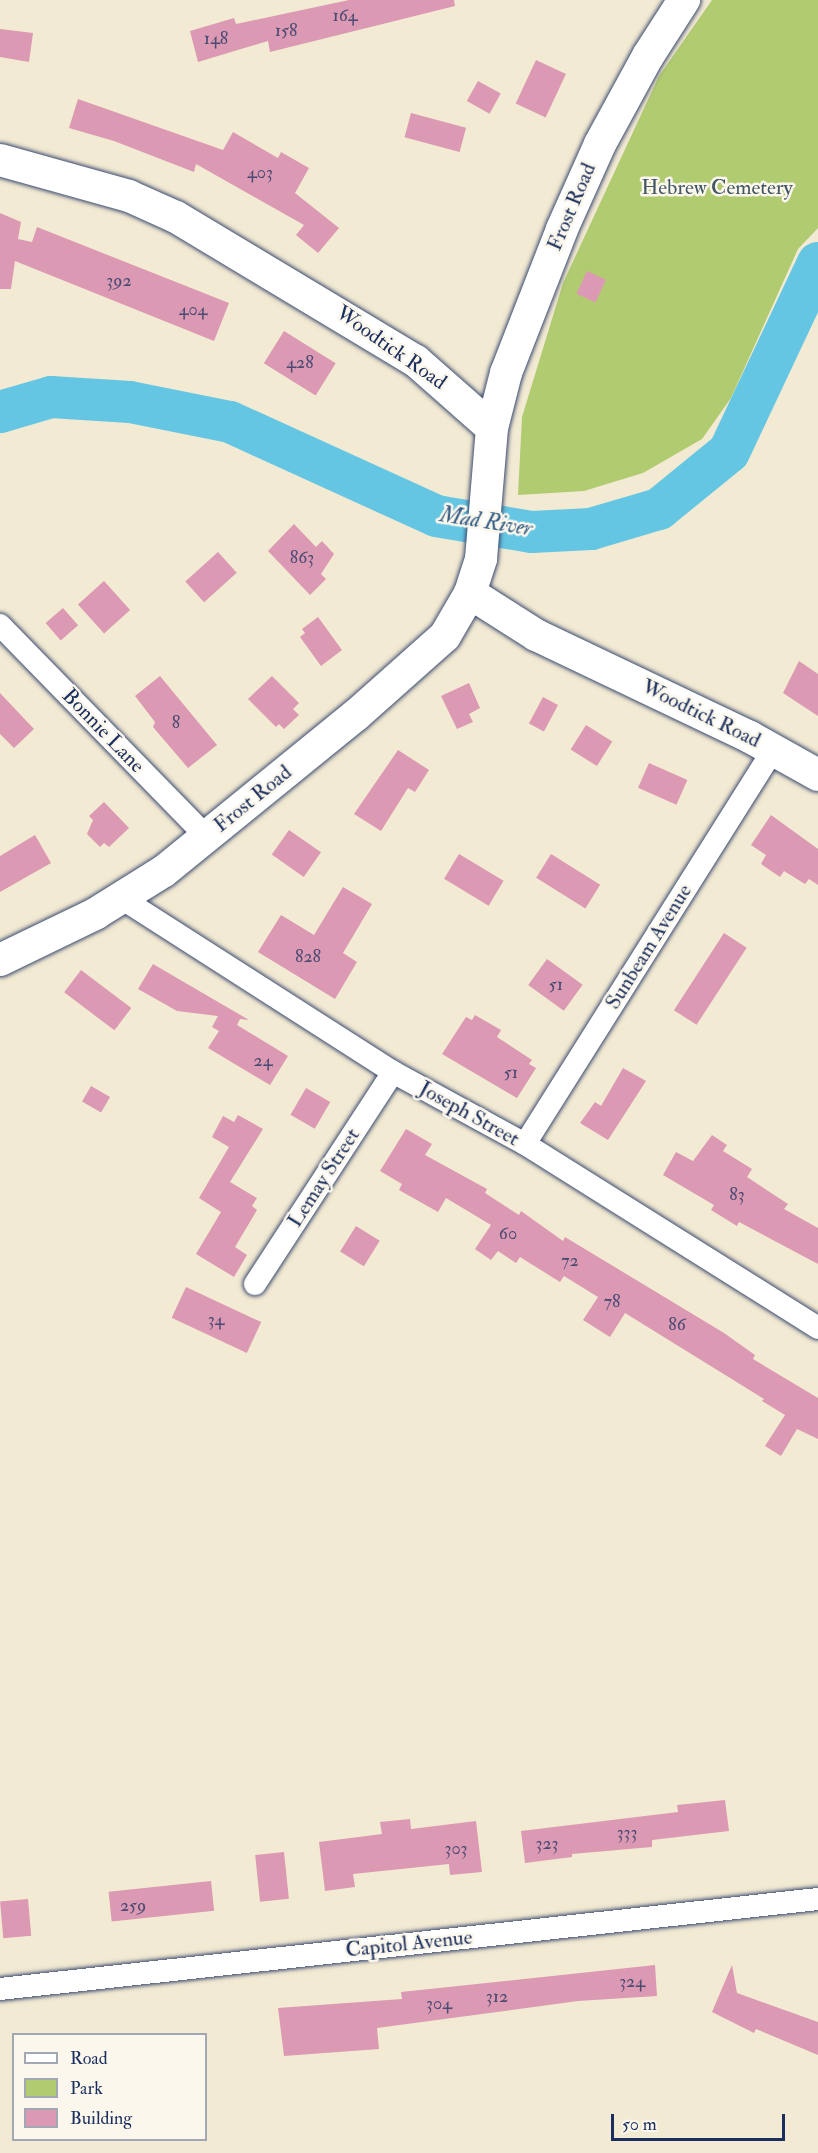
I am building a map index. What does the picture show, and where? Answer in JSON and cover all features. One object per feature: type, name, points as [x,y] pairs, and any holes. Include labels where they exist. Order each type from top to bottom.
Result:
[{"type":"main road","name":"Frost Road","points":[[492,428],[506,373],[587,172],[634,79],[684,0]]},
{"type":"main road","name":"Woodtick Road","points":[[0,159],[129,196],[176,217],[416,361],[492,428]]},
{"type":"main road","points":[[470,593],[482,550],[492,428]]},
{"type":"main road","name":"Frost Road","points":[[0,960],[121,898],[207,837],[438,644],[470,593]]},
{"type":"main road","name":"Woodtick Road","points":[[470,593],[536,635],[818,774]]},
{"type":"street","name":"Bonnie Lane","points":[[0,625],[207,837]]},
{"type":"street","name":"Sunbeam Avenue","points":[[525,1144],[773,750]]},
{"type":"street","name":"Joseph Street","points":[[121,898],[393,1072],[525,1144],[818,1328]]},
{"type":"street","name":"Lemay Street","points":[[255,1284],[393,1072]]},
{"type":"street","name":"Capitol Avenue","points":[[0,1989],[818,1899]]},
{"type":"green space","name":"Hebrew Cemetery","points":[[712,0],[818,0],[818,228],[798,249],[731,398],[702,439],[643,473],[584,491],[518,495],[522,417],[563,283],[659,76]]},
{"type":"building","points":[[349,0],[454,0],[455,6],[270,52],[268,41],[198,62],[190,31],[234,18],[236,24]]},
{"type":"building","points":[[0,29],[33,33],[29,62],[0,57]]},
{"type":"building","points":[[536,60],[566,74],[546,117],[516,104]]},
{"type":"building","points":[[478,81],[501,94],[490,114],[467,101]]},
{"type":"building","points":[[78,99],[223,150],[233,132],[278,158],[281,152],[309,168],[295,193],[339,228],[318,253],[296,235],[304,225],[196,164],[194,172],[114,141],[69,128]]},
{"type":"building","points":[[411,113],[466,128],[460,152],[405,137]]},
{"type":"building","points":[[0,213],[21,222],[18,239],[32,242],[37,227],[229,303],[214,341],[15,261],[11,289],[0,289]]},
{"type":"building","points":[[587,271],[606,280],[595,303],[576,294]]},
{"type":"building","points":[[284,331],[336,363],[316,396],[264,363]]},
{"type":"building","points":[[294,524],[316,547],[322,541],[334,554],[321,574],[326,579],[310,595],[268,551]]},
{"type":"building","points":[[218,552],[237,573],[204,602],[185,581]]},
{"type":"building","points":[[104,581],[130,610],[104,633],[78,604]]},
{"type":"building","points":[[63,608],[78,625],[61,640],[46,623]]},
{"type":"building","points":[[318,617],[342,650],[321,666],[300,637],[305,633],[302,629]]},
{"type":"building","points":[[799,661],[818,674],[818,716],[783,693]]},
{"type":"building","points":[[160,676],[217,745],[188,768],[153,727],[155,722],[135,696]]},
{"type":"building","points":[[272,676],[299,703],[293,709],[299,715],[284,729],[279,724],[276,727],[248,699]]},
{"type":"building","points":[[469,683],[480,708],[469,714],[473,722],[457,729],[441,696]]},
{"type":"building","points":[[0,693],[34,729],[14,748],[0,734]]},
{"type":"building","points":[[543,697],[558,705],[544,731],[529,723]]},
{"type":"building","points":[[586,725],[612,741],[597,766],[571,750]]},
{"type":"building","points":[[398,750],[429,770],[415,792],[408,788],[381,831],[354,814]]},
{"type":"building","points":[[649,763],[687,780],[676,805],[638,788]]},
{"type":"building","points":[[104,802],[129,828],[109,847],[104,843],[100,847],[87,834],[93,820],[89,816]]},
{"type":"building","points":[[771,815],[818,849],[818,885],[809,879],[805,884],[784,871],[780,877],[761,864],[766,855],[751,845]]},
{"type":"building","points":[[289,830],[321,852],[304,877],[272,855]]},
{"type":"building","points":[[35,835],[51,863],[0,892],[0,856]]},
{"type":"building","points":[[459,854],[504,881],[489,906],[444,879]]},
{"type":"building","points":[[551,854],[600,885],[585,908],[536,878]]},
{"type":"building","points":[[343,887],[372,904],[343,953],[357,962],[335,999],[258,952],[281,915],[314,935]]},
{"type":"building","points":[[724,933],[747,948],[697,1025],[674,1010]]},
{"type":"building","points":[[547,959],[583,985],[564,1011],[528,985]]},
{"type":"building","points":[[153,964],[249,1020],[240,1019],[237,1025],[288,1056],[270,1085],[208,1048],[219,1031],[212,1027],[218,1016],[177,1011],[138,989]]},
{"type":"building","points":[[81,970],[131,1008],[114,1030],[64,992]]},
{"type":"building","points":[[475,1015],[501,1030],[497,1037],[532,1060],[529,1064],[536,1068],[517,1098],[442,1054],[466,1017],[472,1020]]},
{"type":"building","points":[[623,1068],[646,1081],[608,1140],[580,1123],[595,1102],[601,1106]]},
{"type":"building","points":[[91,1086],[110,1097],[101,1113],[82,1102]]},
{"type":"building","points":[[306,1088],[330,1102],[315,1129],[290,1115]]},
{"type":"building","points":[[238,1115],[263,1129],[230,1182],[257,1198],[252,1206],[257,1210],[235,1247],[247,1255],[234,1277],[196,1254],[221,1212],[199,1198],[229,1147],[212,1137],[223,1116],[234,1122]]},
{"type":"building","points":[[406,1129],[432,1144],[425,1155],[487,1189],[485,1193],[519,1215],[521,1211],[563,1241],[565,1237],[724,1333],[755,1355],[753,1359],[818,1398],[818,1439],[797,1429],[781,1456],[765,1446],[785,1415],[762,1401],[764,1399],[625,1313],[610,1337],[583,1320],[598,1297],[564,1276],[560,1282],[520,1257],[516,1263],[498,1251],[491,1260],[475,1249],[491,1225],[446,1198],[438,1212],[399,1190],[402,1184],[380,1171]]},
{"type":"building","points":[[712,1135],[727,1145],[723,1151],[752,1169],[747,1177],[788,1204],[784,1209],[818,1228],[818,1264],[739,1222],[737,1226],[711,1210],[714,1205],[663,1175],[676,1152],[693,1161]]},
{"type":"building","points":[[356,1226],[380,1241],[364,1266],[340,1251]]},
{"type":"building","points":[[186,1287],[261,1322],[247,1353],[172,1318]]},
{"type":"building","points":[[725,1800],[729,1831],[652,1840],[652,1847],[572,1854],[572,1857],[525,1863],[521,1831],[678,1812],[677,1805]]},
{"type":"building","points":[[410,1819],[411,1829],[476,1821],[482,1872],[450,1875],[449,1864],[353,1874],[355,1887],[325,1891],[319,1842],[382,1834],[380,1822]]},
{"type":"building","points":[[284,1852],[289,1899],[260,1902],[255,1855]]},
{"type":"building","points":[[211,1881],[214,1911],[112,1922],[109,1892]]},
{"type":"building","points":[[28,1899],[31,1936],[3,1938],[0,1901]]},
{"type":"building","points":[[655,1965],[657,1996],[578,2001],[377,2028],[379,2049],[284,2056],[278,2008],[402,1999],[401,1992]]},
{"type":"building","points":[[732,1965],[737,1993],[818,2022],[818,2055],[756,2029],[754,2033],[712,2012]]},
{"type":"waterway","name":"Mad River","points":[[0,412],[51,397],[130,402],[230,422],[436,516],[532,532],[591,529],[659,509],[729,452],[818,263]]}]
